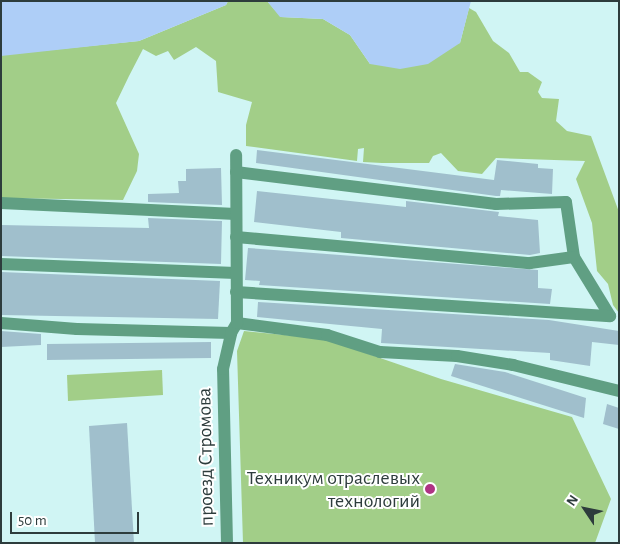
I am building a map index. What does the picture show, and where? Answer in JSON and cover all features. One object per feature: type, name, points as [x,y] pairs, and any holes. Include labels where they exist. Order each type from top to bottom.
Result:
[{"type":"street","name":"проезд Стромова","points":[[227,543],[223,370],[234,328],[236,292],[236,155]]},
{"type":"street","points":[[236,172],[496,204],[566,202],[574,257],[610,316],[236,292]]},
{"type":"street","points":[[1,203],[236,214]]},
{"type":"street","points":[[236,238],[530,263],[574,257]]},
{"type":"street","points":[[1,264],[236,273]]},
{"type":"street","points":[[1,323],[77,329],[234,328],[328,334],[380,352],[456,356],[513,365],[619,391]]},
{"type":"green space","points":[[228,1],[267,1],[281,17],[323,19],[350,35],[370,64],[460,43],[469,8],[476,12],[493,41],[509,53],[520,72],[528,72],[542,82],[538,92],[542,98],[559,99],[556,121],[567,131],[591,136],[619,212],[619,313],[613,305],[608,284],[597,271],[592,223],[576,179],[585,161],[496,158],[482,174],[458,171],[441,153],[433,156],[429,163],[382,163],[363,162],[364,148],[358,149],[357,161],[246,146],[246,125],[252,102],[218,92],[216,61],[196,47],[174,60],[168,51],[156,56],[143,49],[116,103],[139,154],[137,171],[123,200],[1,198],[1,55],[139,41],[226,5]]},
{"type":"green space","name":"Техникум отраслевых технологий","points":[[244,331],[325,339],[441,379],[572,417],[611,499],[595,543],[243,543],[237,351]]},
{"type":"green space","points":[[162,370],[163,395],[68,401],[67,375]]},
{"type":"water","points":[[1,1],[228,1],[226,5],[139,41],[1,56]]},
{"type":"water","points":[[267,1],[471,1],[460,43],[428,64],[400,69],[370,64],[350,35],[323,19],[280,17]]},
{"type":"building","points":[[257,150],[494,180],[497,160],[538,164],[538,168],[553,169],[552,194],[501,190],[500,196],[496,196],[256,163]]},
{"type":"building","points":[[221,168],[222,205],[148,202],[148,194],[179,193],[178,181],[186,181],[186,169]]},
{"type":"building","points":[[257,191],[406,207],[406,201],[499,212],[498,216],[538,220],[540,253],[530,255],[341,238],[341,232],[254,222]]},
{"type":"building","points":[[148,218],[222,221],[221,264],[1,256],[1,225],[149,228]]},
{"type":"building","points":[[248,248],[538,270],[538,288],[552,289],[550,304],[259,285],[260,281],[245,280]]},
{"type":"building","points":[[1,272],[220,281],[218,319],[1,315]]},
{"type":"building","points":[[258,302],[549,320],[619,331],[619,345],[592,342],[590,366],[550,360],[550,353],[381,343],[382,329],[257,317]]},
{"type":"building","points":[[1,331],[41,334],[41,345],[1,347]]},
{"type":"building","points":[[211,342],[211,358],[47,360],[47,344]]},
{"type":"building","points":[[455,364],[505,372],[586,398],[584,418],[451,376]]},
{"type":"building","points":[[607,404],[619,408],[619,429],[603,424]]},
{"type":"building","points":[[127,423],[134,543],[95,543],[89,426]]},
{"type":"place","name":"Техникум отраслевых технологий","points":[[430,489]]}]
